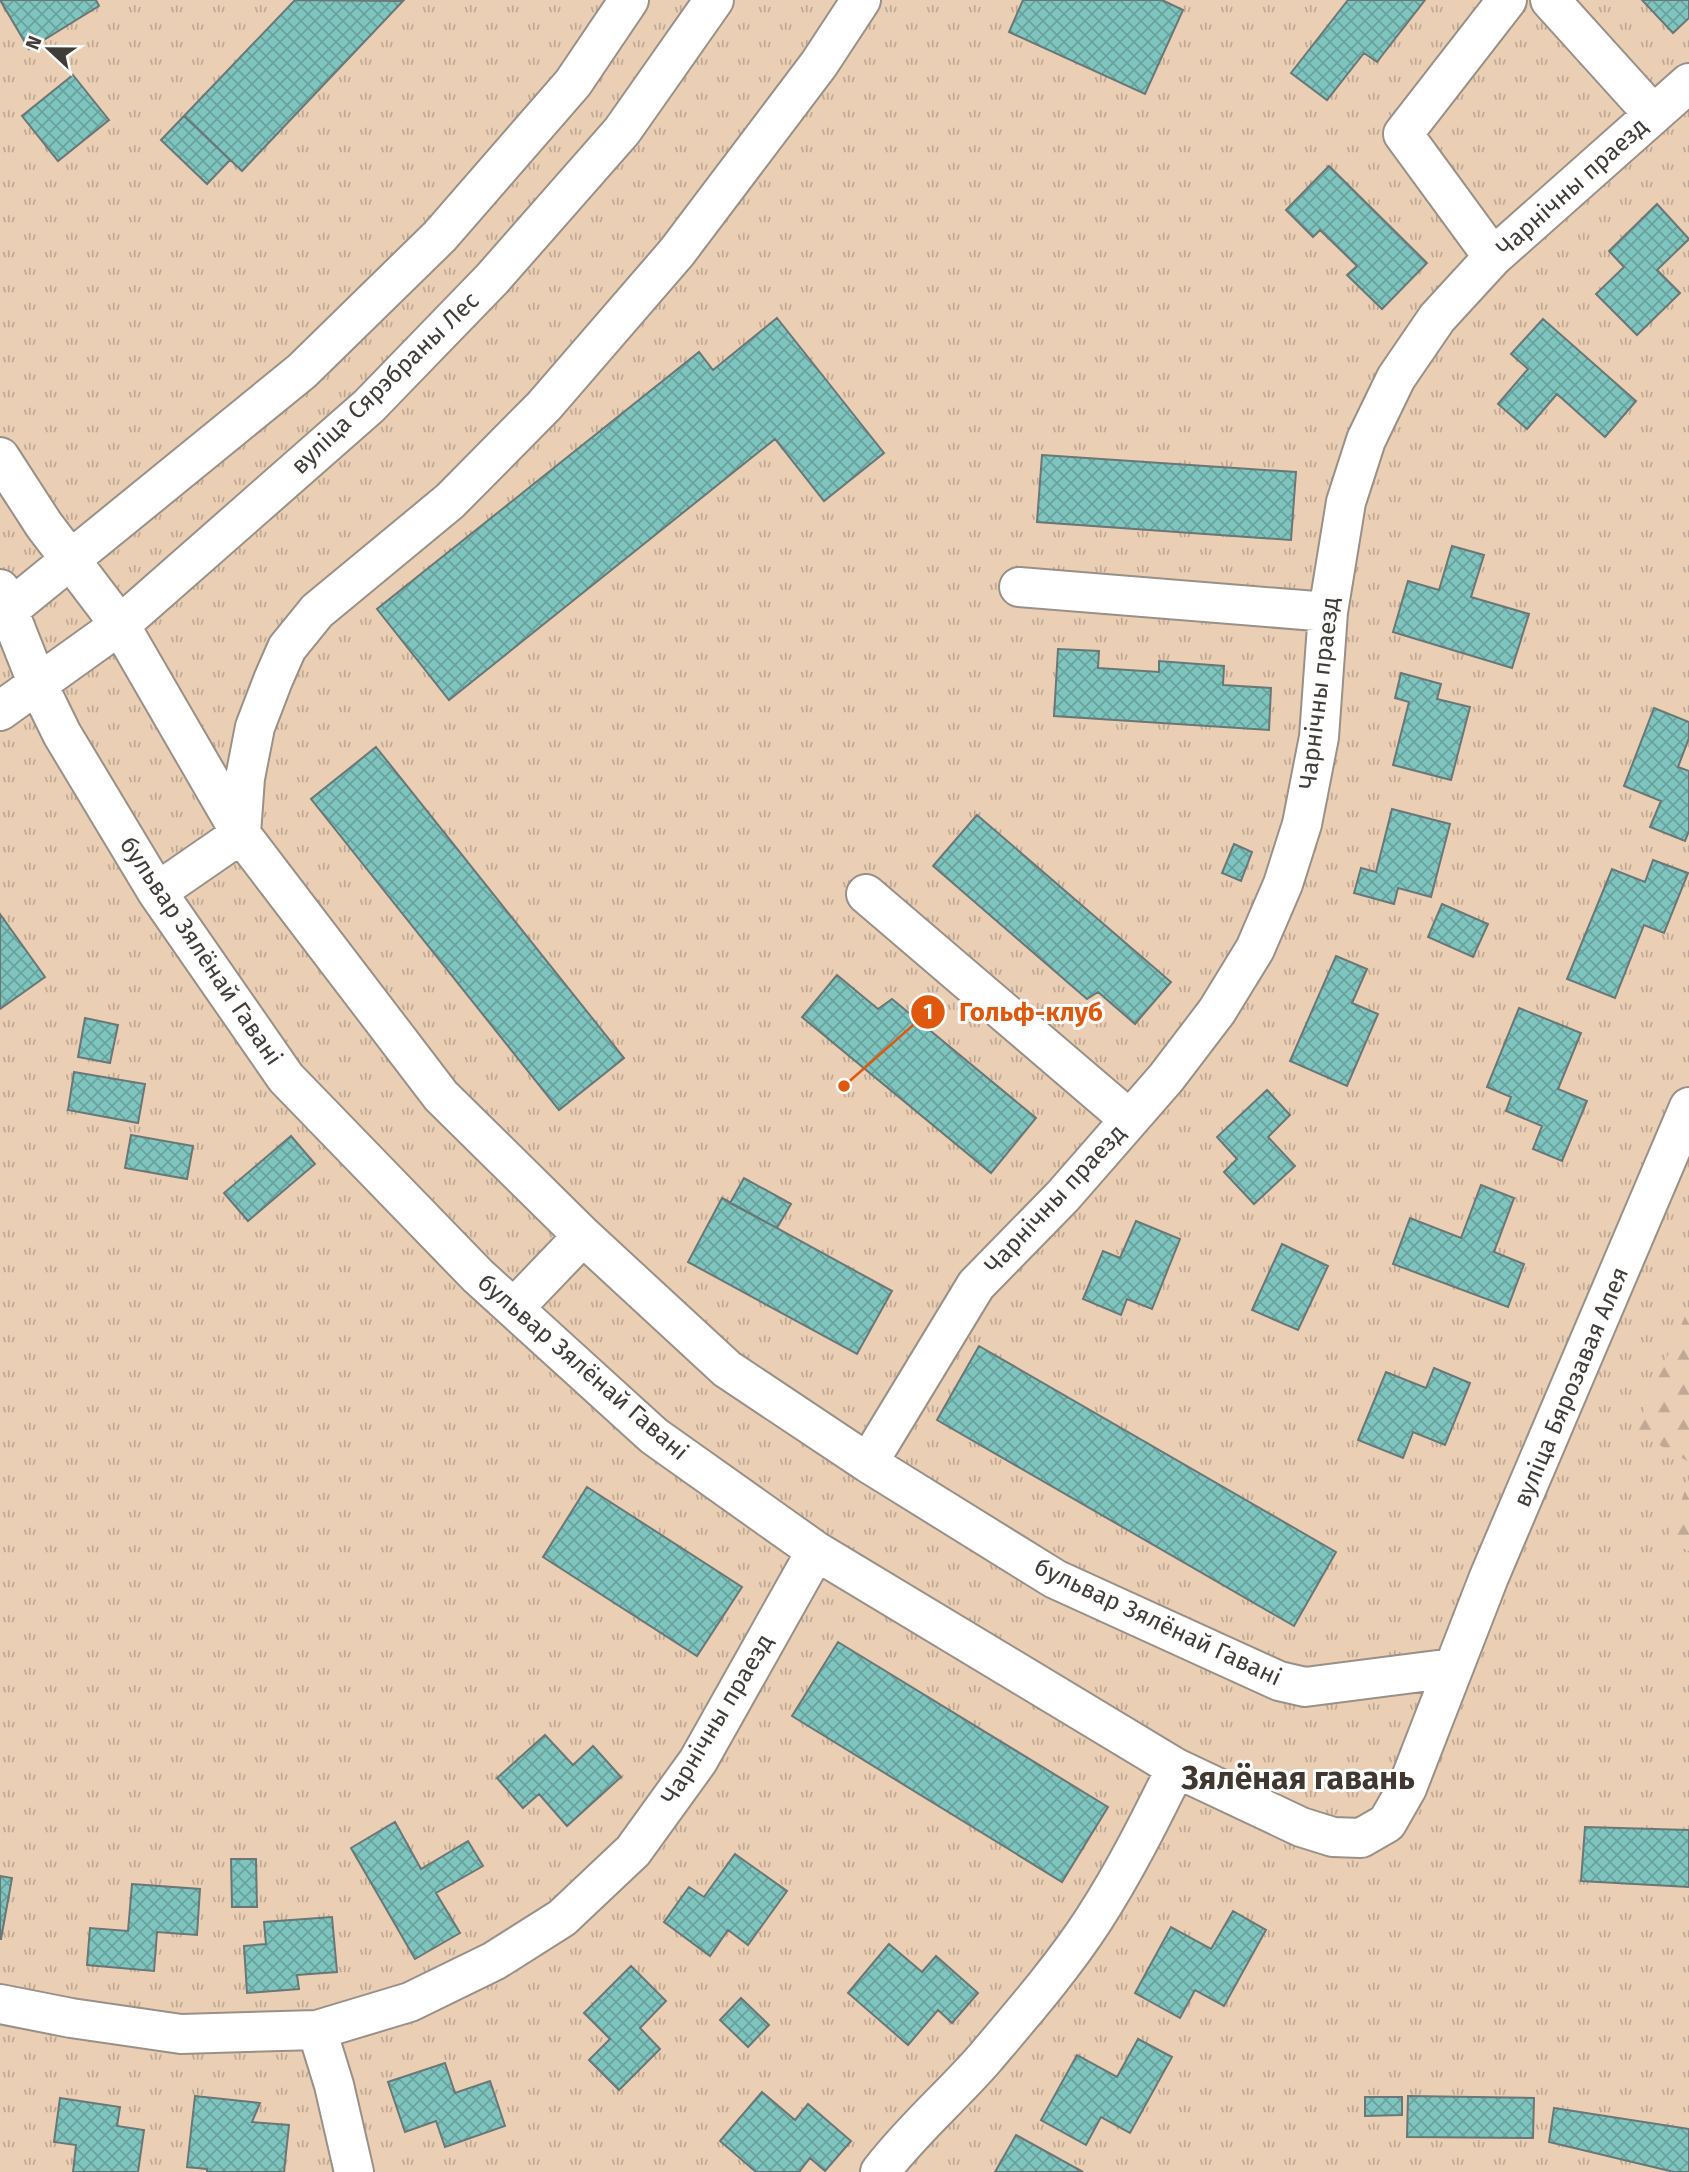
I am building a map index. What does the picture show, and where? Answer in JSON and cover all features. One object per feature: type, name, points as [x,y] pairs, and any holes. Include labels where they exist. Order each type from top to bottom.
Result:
[{"type":"street","points":[[3,605],[135,509],[302,371],[440,236],[573,83],[629,0]]},
{"type":"street","name":"вуліца Сярэбраны Лес","points":[[0,711],[120,625],[369,405],[492,279],[622,131],[714,0]]},
{"type":"street","points":[[157,892],[241,834],[245,778],[256,727],[272,680],[287,648],[317,611],[450,501],[544,406],[677,252],[819,64],[861,0]]},
{"type":"street","points":[[1493,257],[1403,134],[1507,0]]},
{"type":"street","points":[[1550,0],[1653,114]]},
{"type":"street","name":"Чарнічны праезд","points":[[868,1463],[976,1285],[1063,1196],[1166,1077],[1217,1011],[1255,949],[1283,884],[1302,824],[1319,737],[1328,612],[1346,502],[1366,440],[1396,377],[1437,318],[1493,257],[1689,83]]},
{"type":"street","name":"бульвар Зялёнай Гавані","points":[[0,457],[69,559],[120,625],[241,834],[441,1096],[583,1236],[727,1369],[868,1463],[1055,1579],[1279,1681],[1305,1688],[1453,1668],[1407,1788],[1387,1823],[1361,1838],[1333,1837],[1301,1827],[1176,1768],[816,1551],[654,1436],[478,1276],[286,1078],[157,892],[62,734],[3,605]]},
{"type":"street","points":[[1019,587],[1328,612]]},
{"type":"street","points":[[866,894],[1129,1119]]},
{"type":"street","name":"вуліца Бярозавая Алея","points":[[1453,1668],[1489,1577],[1689,1107]]},
{"type":"street","points":[[514,1308],[583,1236]]},
{"type":"street","name":"Чарнічны праезд","points":[[10,2006],[181,2034],[317,2030],[410,2002],[494,1961],[562,1917],[633,1851],[698,1760],[816,1551]]},
{"type":"street","points":[[880,2172],[901,2144],[984,2060],[1094,1919],[1140,1839],[1176,1768]]},
{"type":"street","points":[[317,2030],[334,2085],[354,2172]]},
{"type":"green space","points":[[0,0],[1689,0],[1689,2172],[0,2172]]},
{"type":"green space","points":[[1689,1307],[1689,1462],[1635,1431]]},
{"type":"green space","points":[[1689,1479],[1689,1551],[1667,1541]]},
{"type":"building","points":[[0,0],[96,0],[99,6],[29,49]]},
{"type":"building","points":[[295,0],[403,1],[242,171],[184,116]]},
{"type":"building","points":[[1023,0],[1162,0],[1183,10],[1145,94],[1009,32]]},
{"type":"building","points":[[1348,0],[1425,0],[1377,62],[1364,53],[1327,100],[1291,73]]},
{"type":"building","points":[[1642,0],[1689,0],[1689,18],[1673,33]]},
{"type":"building","points":[[73,75],[109,120],[58,161],[22,116]]},
{"type":"building","points":[[184,116],[230,160],[207,184],[161,140]]},
{"type":"building","points":[[1329,166],[1427,263],[1382,309],[1347,275],[1357,266],[1320,230],[1313,237],[1286,210]]},
{"type":"building","points":[[1657,204],[1689,239],[1657,270],[1680,293],[1637,335],[1596,294],[1624,267],[1609,251]]},
{"type":"building","points":[[777,318],[884,453],[824,501],[775,439],[449,700],[377,609],[699,352],[713,370]]},
{"type":"building","points":[[1543,319],[1636,401],[1605,437],[1557,394],[1527,429],[1498,404],[1528,369],[1511,354]]},
{"type":"building","points":[[1042,455],[1296,472],[1291,540],[1037,522]]},
{"type":"building","points":[[1452,546],[1484,555],[1471,597],[1529,614],[1512,668],[1393,632],[1408,581],[1439,590]]},
{"type":"building","points":[[1058,649],[1099,651],[1098,668],[1159,672],[1159,661],[1224,666],[1223,685],[1271,688],[1269,730],[1054,716]]},
{"type":"building","points":[[1401,673],[1441,684],[1437,699],[1470,707],[1451,780],[1393,765],[1409,702],[1395,698]]},
{"type":"building","points":[[1654,708],[1689,722],[1689,738],[1678,767],[1689,771],[1689,831],[1685,841],[1650,827],[1661,801],[1624,786]]},
{"type":"building","points":[[376,747],[624,1058],[559,1110],[311,799]]},
{"type":"building","points":[[1392,809],[1450,824],[1431,897],[1398,888],[1394,904],[1354,893],[1361,868],[1376,872]]},
{"type":"building","points":[[977,815],[1171,982],[1135,1024],[1098,992],[1087,999],[933,866]]},
{"type":"building","points":[[1234,844],[1252,852],[1241,881],[1222,873]]},
{"type":"building","points":[[1653,860],[1688,873],[1664,933],[1644,925],[1615,998],[1567,979],[1612,869],[1645,882]]},
{"type":"building","points":[[1442,904],[1488,924],[1473,957],[1428,937]]},
{"type":"building","points":[[0,914],[45,977],[0,1009]]},
{"type":"building","points":[[1336,956],[1367,969],[1352,1003],[1378,1014],[1347,1086],[1290,1061]]},
{"type":"building","points":[[837,975],[878,1009],[892,999],[1036,1118],[991,1173],[802,1017]]},
{"type":"building","points":[[1519,1008],[1581,1033],[1558,1089],[1587,1101],[1562,1161],[1533,1149],[1542,1126],[1506,1111],[1511,1097],[1487,1087]]},
{"type":"building","points":[[85,1018],[118,1025],[110,1063],[78,1057]]},
{"type":"building","points":[[74,1072],[145,1084],[138,1123],[68,1110]]},
{"type":"building","points":[[1267,1090],[1290,1115],[1268,1137],[1295,1166],[1254,1204],[1224,1172],[1237,1159],[1217,1137]]},
{"type":"building","points":[[131,1135],[193,1146],[187,1179],[125,1168]]},
{"type":"building","points":[[291,1136],[315,1164],[248,1221],[224,1193]]},
{"type":"building","points":[[744,1178],[791,1204],[777,1228],[730,1203]]},
{"type":"building","points":[[1481,1185],[1514,1198],[1494,1252],[1524,1264],[1508,1307],[1393,1264],[1410,1218],[1461,1238]]},
{"type":"building","points":[[722,1198],[892,1291],[857,1354],[688,1262]]},
{"type":"building","points":[[1136,1221],[1180,1239],[1152,1309],[1127,1299],[1121,1315],[1083,1299],[1103,1251],[1120,1258]]},
{"type":"building","points":[[1282,1244],[1328,1266],[1298,1330],[1252,1310]]},
{"type":"building","points":[[979,1346],[1336,1552],[1294,1626],[937,1420]]},
{"type":"building","points":[[1434,1368],[1470,1383],[1445,1445],[1413,1432],[1403,1458],[1358,1440],[1386,1372],[1426,1388]]},
{"type":"building","points":[[587,1487],[742,1587],[697,1656],[543,1557]]},
{"type":"building","points":[[838,1642],[1108,1807],[1062,1882],[792,1716]]},
{"type":"building","points":[[545,1735],[573,1765],[593,1746],[621,1777],[567,1826],[539,1794],[523,1808],[497,1778]]},
{"type":"building","points":[[395,1822],[421,1869],[468,1841],[483,1866],[436,1893],[460,1933],[415,1959],[351,1848]]},
{"type":"building","points":[[1585,1827],[1689,1830],[1689,1887],[1581,1881]]},
{"type":"building","points":[[735,1854],[787,1891],[748,1945],[728,1930],[710,1956],[664,1922],[689,1887],[704,1897]]},
{"type":"building","points":[[231,1859],[256,1859],[257,1907],[232,1907]]},
{"type":"building","points":[[0,1876],[12,1878],[1,1939],[0,1939]]},
{"type":"building","points":[[132,1884],[200,1889],[197,1935],[157,1932],[154,1971],[87,1965],[90,1928],[128,1931]]},
{"type":"building","points":[[1233,1911],[1266,1930],[1224,2006],[1195,1990],[1180,2018],[1135,1993],[1171,1927],[1211,1949]]},
{"type":"building","points":[[332,1917],[337,1972],[297,1975],[299,1989],[247,1993],[244,1946],[266,1944],[264,1922]]},
{"type":"building","points":[[889,1944],[922,1972],[936,1956],[978,1993],[952,2023],[938,2010],[908,2045],[848,1993]]},
{"type":"building","points":[[631,1966],[666,2001],[640,2028],[660,2049],[619,2090],[589,2060],[610,2039],[584,2013]]},
{"type":"building","points":[[741,1998],[769,2025],[748,2047],[720,2020]]},
{"type":"building","points":[[1138,2039],[1172,2057],[1130,2133],[1101,2117],[1086,2145],[1041,2120],[1077,2055],[1117,2077]]},
{"type":"building","points":[[445,2063],[455,2093],[490,2081],[505,2126],[445,2147],[436,2121],[405,2132],[388,2082]]},
{"type":"building","points":[[762,2092],[795,2120],[808,2104],[851,2141],[825,2171],[810,2158],[799,2172],[756,2172],[720,2141]]},
{"type":"building","points":[[195,2096],[260,2103],[252,2122],[289,2125],[284,2172],[207,2172],[207,2169],[187,2167]]},
{"type":"building","points":[[1408,2096],[1534,2098],[1533,2138],[1407,2137]]},
{"type":"building","points":[[1365,2097],[1402,2097],[1402,2115],[1365,2116]]},
{"type":"building","points":[[60,2098],[120,2107],[117,2126],[144,2130],[138,2172],[73,2172],[76,2145],[54,2142]]},
{"type":"building","points":[[1554,2108],[1689,2129],[1689,2172],[1674,2172],[1549,2142]]},
{"type":"building","points":[[1016,2135],[1083,2172],[995,2172]]},
{"type":"place","name":"Гольф-клуб","points":[[844,1086]]},
{"type":"district","name":"Зялёная гавань","points":[[1298,1778]]}]
